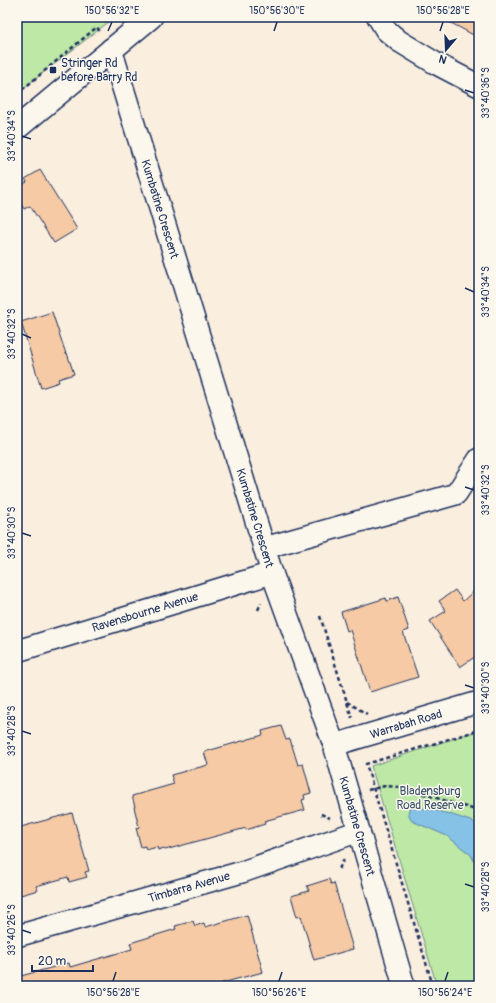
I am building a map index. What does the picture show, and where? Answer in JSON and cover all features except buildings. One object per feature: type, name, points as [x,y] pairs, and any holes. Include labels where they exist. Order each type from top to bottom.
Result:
[{"type":"street","points":[[17,128],[151,17]]},
{"type":"street","points":[[378,17],[386,30],[399,40],[435,63],[479,86]]},
{"type":"street","name":"Kumbatine Crescent","points":[[111,49],[264,548],[334,746],[404,986]]},
{"type":"street","points":[[264,548],[456,494],[479,459]]},
{"type":"street","name":"Ravensbourne Avenue","points":[[17,651],[272,573]]},
{"type":"street","name":"Warrabah Road","points":[[334,746],[479,702]]},
{"type":"street","name":"Timbarra Avenue","points":[[17,936],[242,872],[359,831]]},
{"type":"path","points":[[17,94],[97,27],[111,49]]},
{"type":"path","points":[[320,616],[433,986]]},
{"type":"path","points":[[366,764],[479,730]]},
{"type":"path","points":[[348,795],[385,786],[401,787],[479,811]]},
{"type":"green space","points":[[17,17],[115,17],[17,93]]},
{"type":"green space","name":"Bladensburg Road Reserve","points":[[479,730],[479,986],[437,986],[371,766]]},
{"type":"water","points":[[410,807],[453,815],[479,824],[479,871],[471,855],[447,836],[412,821],[408,813]]},
{"type":"place","name":"Stringer Rd before Barry Rd","points":[[53,70]]}]
